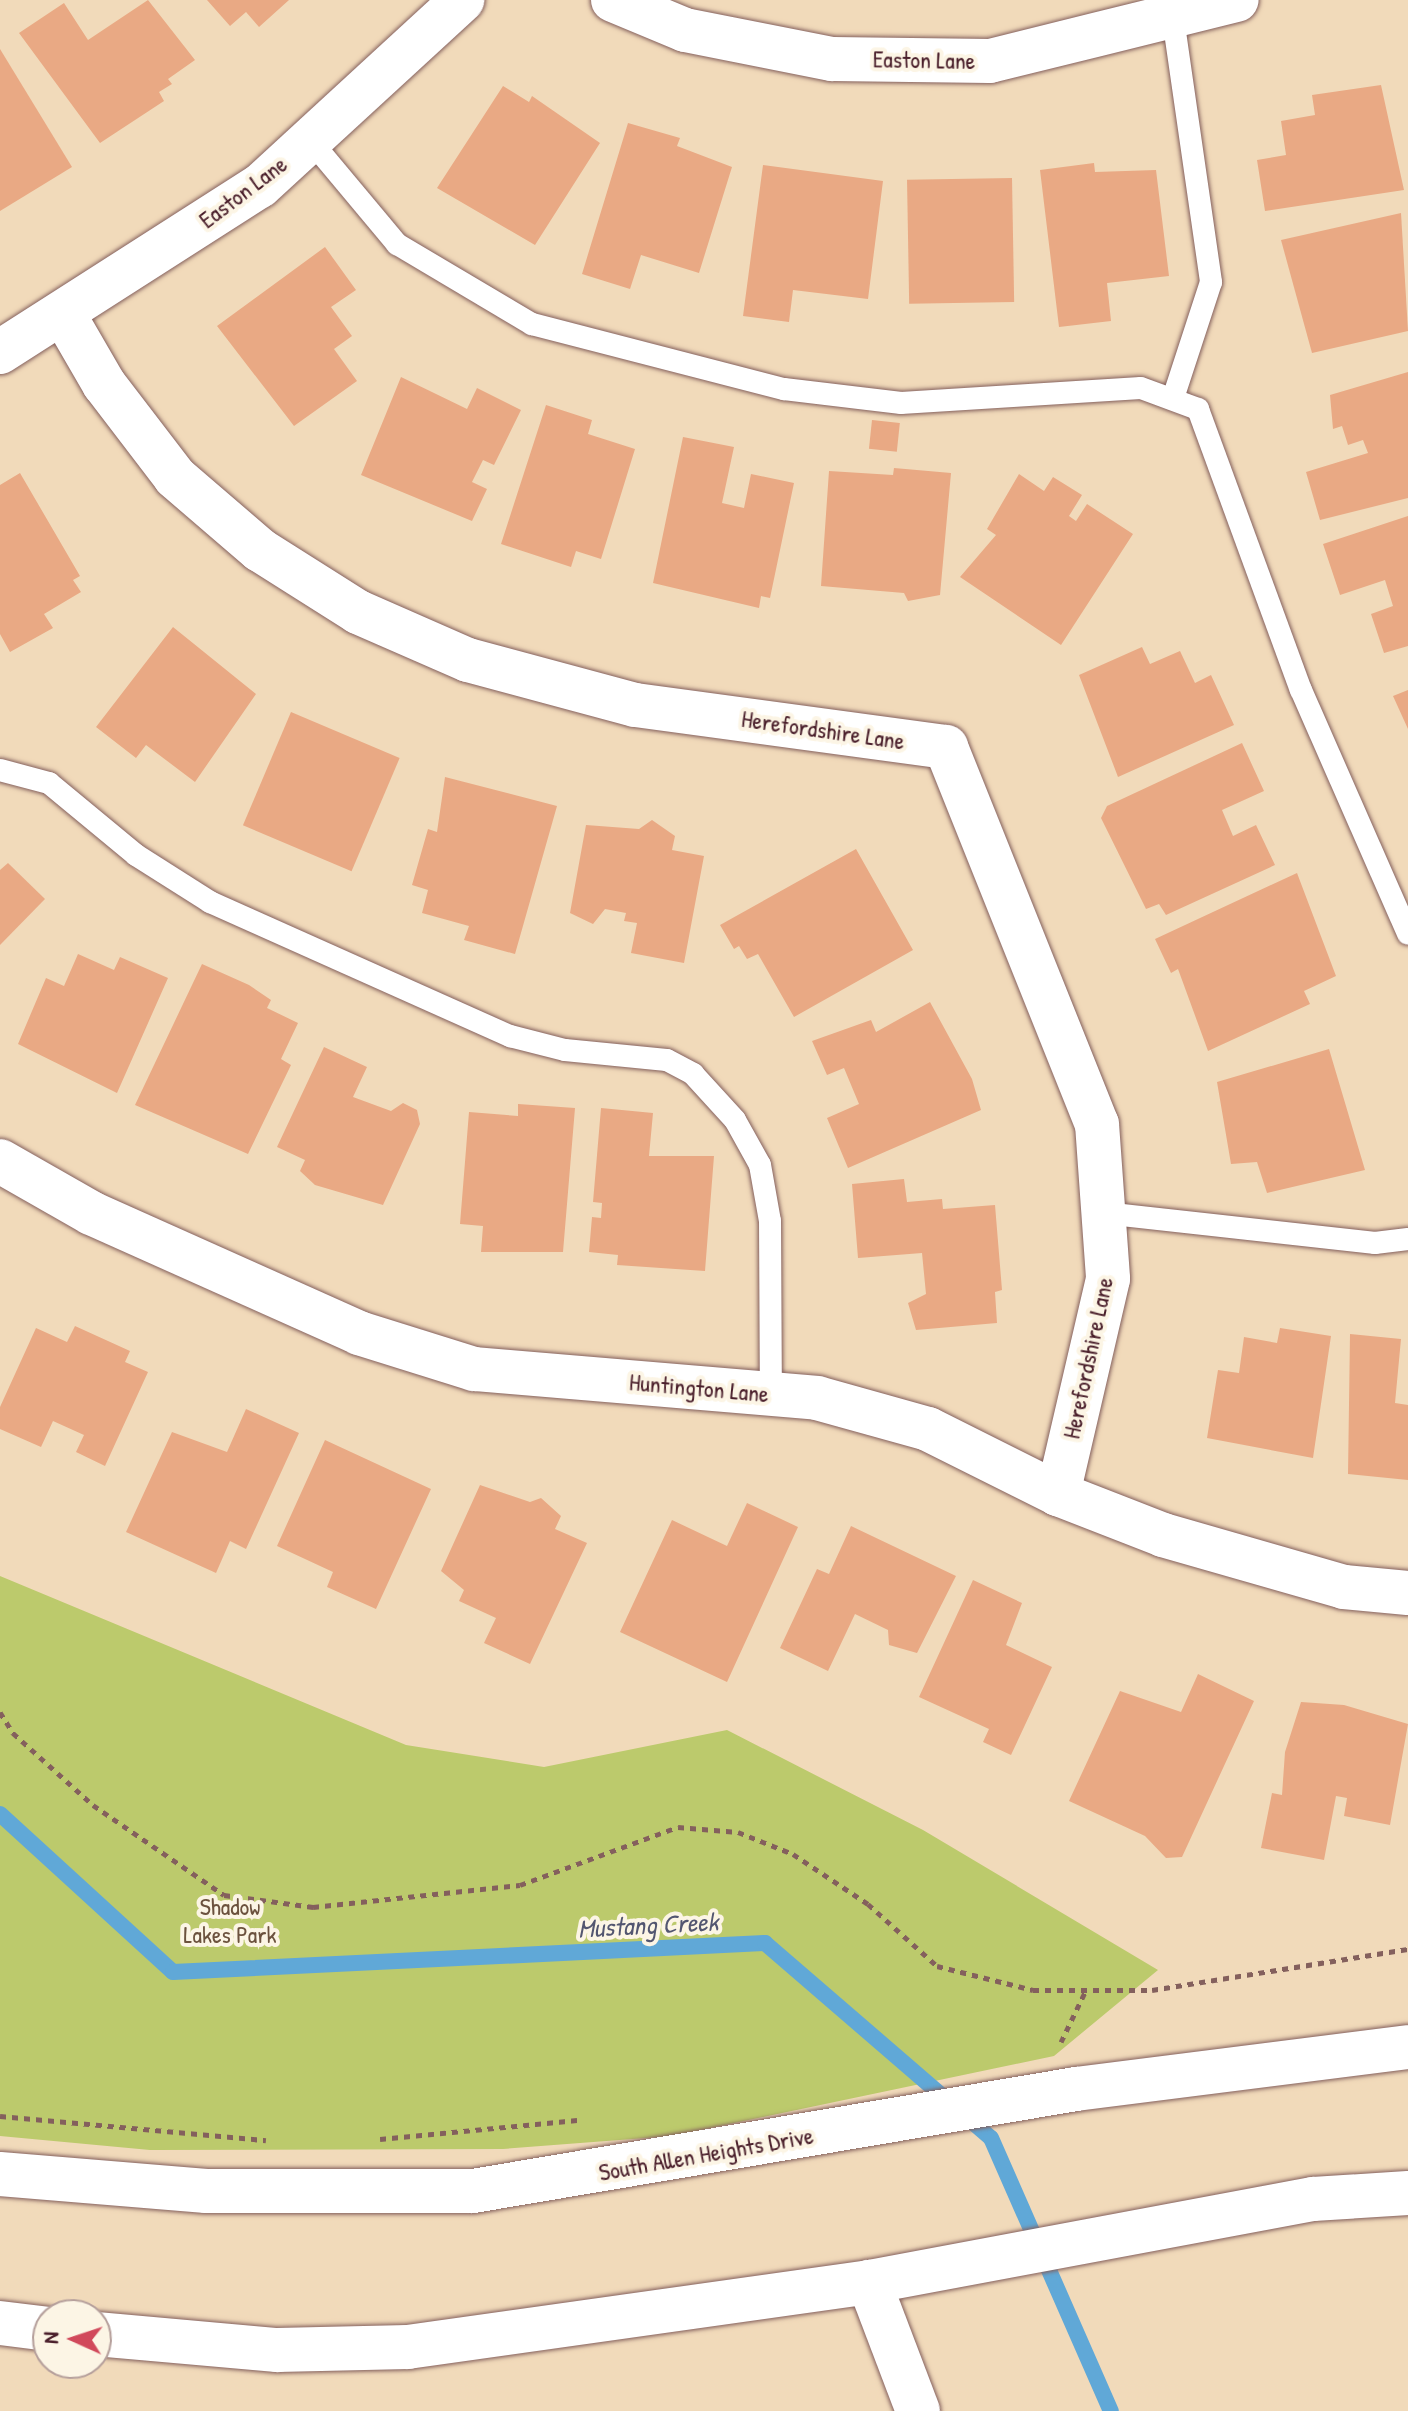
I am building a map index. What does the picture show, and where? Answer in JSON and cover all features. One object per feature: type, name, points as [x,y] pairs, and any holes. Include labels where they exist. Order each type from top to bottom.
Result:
[{"type":"street","name":"Easton Lane","points":[[0,352],[64,315],[260,186],[462,0]]},
{"type":"street","name":"Easton Lane","points":[[613,0],[685,30],[832,59],[990,61],[1237,0]]},
{"type":"street","name":"Herefordshire Lane","points":[[64,315],[104,384],[175,477],[260,550],[358,612],[468,660],[635,705],[946,747],[1080,1069],[1097,1124],[1108,1279],[1058,1494]]},
{"type":"street","name":"Huntington Lane","points":[[0,1161],[91,1213],[359,1333],[474,1369],[817,1398],[928,1429],[1058,1494],[1163,1535],[1344,1587],[1408,1593]]},
{"type":"street","name":"South Allen Heights Drive","points":[[0,2174],[206,2191],[473,2191],[831,2133],[1076,2089],[1408,2047]]},
{"type":"street","points":[[112,2335],[277,2350],[408,2347],[869,2282],[1313,2199],[1408,2193]]},
{"type":"street","points":[[869,2282],[918,2411]]},
{"type":"street","points":[[0,2323],[32,2327]]},
{"type":"lane","points":[[1173,18],[1211,282],[1174,395]]},
{"type":"lane","points":[[310,140],[397,244],[532,324],[784,389],[901,403],[1141,388],[1174,395],[1198,409],[1301,690],[1408,934]]},
{"type":"lane","points":[[0,770],[49,783],[136,855],[210,902],[510,1036],[565,1050],[667,1060],[693,1074],[735,1120],[760,1165],[770,1221],[771,1394]]},
{"type":"lane","points":[[1104,1213],[1375,1243],[1408,1239]]},
{"type":"path","points":[[0,1712],[13,1733],[93,1805],[224,1895],[313,1907],[520,1885],[678,1827],[738,1832],[831,1879],[937,1966],[1033,1990],[1152,1990],[1408,1949]]},
{"type":"path","points":[[1048,2050],[1076,2023],[1086,1990]]},
{"type":"path","points":[[0,2116],[281,2142]]},
{"type":"path","points":[[376,2140],[595,2118]]},
{"type":"green space","name":"Shadow Lakes Park","points":[[0,1576],[406,1745],[544,1767],[727,1730],[923,1830],[1158,1970],[1054,2056],[672,2136],[503,2149],[150,2150],[0,2136]]},
{"type":"building","points":[[148,0],[195,60],[168,79],[172,84],[159,92],[164,101],[100,143],[19,33],[64,3],[88,40]]},
{"type":"building","points":[[207,0],[289,0],[259,27],[246,12],[230,26]]},
{"type":"building","points":[[0,49],[72,167],[0,211]]},
{"type":"building","points":[[1381,85],[1404,190],[1265,211],[1257,160],[1286,155],[1281,121],[1315,115],[1312,95]]},
{"type":"building","points":[[503,86],[529,102],[532,96],[600,143],[535,245],[437,188]]},
{"type":"building","points":[[628,123],[680,138],[677,146],[732,167],[699,273],[641,255],[630,289],[582,274]]},
{"type":"building","points":[[1094,163],[1095,172],[1156,170],[1169,276],[1107,283],[1111,321],[1059,327],[1040,170]]},
{"type":"building","points":[[763,165],[883,181],[868,299],[793,290],[789,322],[743,316]]},
{"type":"building","points":[[1012,178],[1014,302],[909,304],[907,180]]},
{"type":"building","points":[[1401,213],[1408,331],[1312,353],[1281,240]]},
{"type":"building","points":[[325,247],[356,290],[331,307],[352,336],[334,349],[357,381],[294,426],[217,326]]},
{"type":"building","points":[[1408,372],[1408,498],[1320,520],[1306,472],[1368,453],[1363,440],[1348,445],[1342,426],[1333,429],[1330,395]]},
{"type":"building","points":[[401,377],[467,409],[477,388],[521,410],[494,465],[483,460],[472,482],[487,489],[472,521],[361,475]]},
{"type":"building","points":[[546,405],[592,420],[588,434],[635,449],[601,559],[576,551],[571,567],[501,544]]},
{"type":"building","points":[[872,420],[900,423],[897,452],[869,449]]},
{"type":"building","points":[[683,437],[734,447],[722,503],[744,508],[751,474],[794,483],[770,598],[761,596],[759,608],[653,583]]},
{"type":"building","points":[[894,468],[951,473],[940,595],[908,601],[904,593],[821,586],[829,471],[893,475]]},
{"type":"building","points":[[20,473],[80,576],[73,580],[81,592],[44,614],[53,628],[10,652],[0,634],[0,485]]},
{"type":"building","points":[[1019,474],[1044,491],[1053,477],[1082,495],[1069,516],[1076,521],[1087,504],[1133,534],[1061,645],[960,577],[996,535],[987,529]]},
{"type":"building","points":[[1408,516],[1408,646],[1384,653],[1371,614],[1393,606],[1385,580],[1340,595],[1323,544]]},
{"type":"building","points":[[173,627],[256,694],[195,782],[146,745],[136,758],[96,727]]},
{"type":"building","points":[[1142,647],[1150,664],[1180,651],[1195,683],[1211,675],[1234,725],[1118,777],[1079,675]]},
{"type":"building","points":[[1408,690],[1408,729],[1393,696]]},
{"type":"building","points":[[291,712],[400,758],[352,871],[243,825]]},
{"type":"building","points":[[1242,743],[1264,791],[1222,810],[1233,836],[1256,825],[1275,865],[1166,915],[1159,904],[1146,909],[1101,818],[1107,806]]},
{"type":"building","points":[[445,777],[557,806],[515,954],[464,940],[469,926],[422,913],[428,890],[412,885],[428,829],[437,832]]},
{"type":"building","points":[[652,820],[675,836],[672,850],[704,856],[684,963],[631,953],[637,923],[624,921],[626,913],[605,909],[593,924],[570,913],[586,825],[639,829]]},
{"type":"building","points":[[856,849],[913,950],[794,1017],[758,954],[747,959],[739,946],[734,949],[720,925]]},
{"type":"building","points":[[8,863],[45,899],[0,945],[0,870]]},
{"type":"building","points":[[1297,873],[1336,976],[1304,991],[1310,1004],[1208,1051],[1178,969],[1171,973],[1155,939]]},
{"type":"building","points":[[78,954],[114,970],[120,957],[168,978],[117,1093],[18,1044],[46,978],[64,986]]},
{"type":"building","points":[[202,964],[249,985],[271,1000],[267,1008],[298,1023],[281,1059],[291,1065],[248,1154],[135,1105]]},
{"type":"building","points":[[930,1002],[972,1079],[981,1110],[848,1168],[827,1118],[859,1104],[844,1068],[827,1075],[812,1041],[871,1020],[876,1032]]},
{"type":"building","points":[[324,1047],[367,1067],[353,1097],[391,1111],[403,1103],[417,1110],[420,1124],[383,1205],[315,1185],[300,1171],[305,1160],[277,1147]]},
{"type":"building","points":[[1329,1049],[1365,1170],[1267,1193],[1257,1162],[1231,1164],[1217,1082]]},
{"type":"building","points":[[518,1104],[575,1108],[563,1252],[481,1252],[483,1226],[460,1224],[469,1112],[518,1116]]},
{"type":"building","points":[[601,1108],[653,1113],[649,1156],[714,1156],[705,1271],[617,1265],[618,1255],[589,1252],[592,1217],[601,1218],[602,1203],[593,1202]]},
{"type":"building","points":[[904,1179],[907,1202],[942,1199],[943,1209],[995,1205],[1002,1290],[995,1292],[997,1323],[916,1330],[908,1303],[926,1294],[922,1253],[858,1258],[852,1184]]},
{"type":"building","points":[[75,1326],[130,1351],[125,1362],[148,1372],[105,1466],[76,1452],[84,1435],[53,1421],[41,1447],[0,1429],[0,1407],[36,1328],[67,1342]]},
{"type":"building","points":[[1280,1328],[1331,1336],[1313,1458],[1207,1438],[1218,1370],[1239,1373],[1244,1337],[1277,1343]]},
{"type":"building","points":[[1350,1334],[1401,1339],[1395,1403],[1408,1405],[1408,1480],[1348,1474]]},
{"type":"building","points":[[246,1409],[299,1433],[246,1549],[230,1541],[216,1573],[126,1532],[172,1432],[227,1452]]},
{"type":"building","points":[[325,1440],[431,1489],[376,1609],[327,1587],[333,1572],[277,1546]]},
{"type":"building","points":[[480,1485],[530,1502],[541,1498],[561,1516],[555,1529],[587,1543],[530,1664],[484,1643],[496,1618],[459,1601],[464,1590],[441,1571]]},
{"type":"building","points":[[747,1503],[798,1527],[727,1682],[620,1632],[672,1520],[727,1546]]},
{"type":"building","points":[[851,1526],[956,1576],[917,1653],[889,1645],[888,1630],[855,1614],[828,1671],[780,1648],[817,1569],[829,1574]]},
{"type":"building","points":[[973,1580],[1022,1603],[1006,1645],[1052,1667],[1011,1755],[983,1742],[989,1729],[919,1697]]},
{"type":"building","points":[[1198,1674],[1254,1701],[1182,1857],[1166,1858],[1145,1836],[1069,1801],[1120,1691],[1181,1712]]},
{"type":"building","points":[[1301,1702],[1344,1705],[1408,1724],[1390,1825],[1344,1816],[1347,1798],[1336,1796],[1324,1860],[1261,1848],[1272,1793],[1282,1795],[1285,1752]]},
{"type":"waterway","name":"Mustang Creek","points":[[0,1814],[173,1972],[765,1943],[991,2138],[1111,2411]]}]
